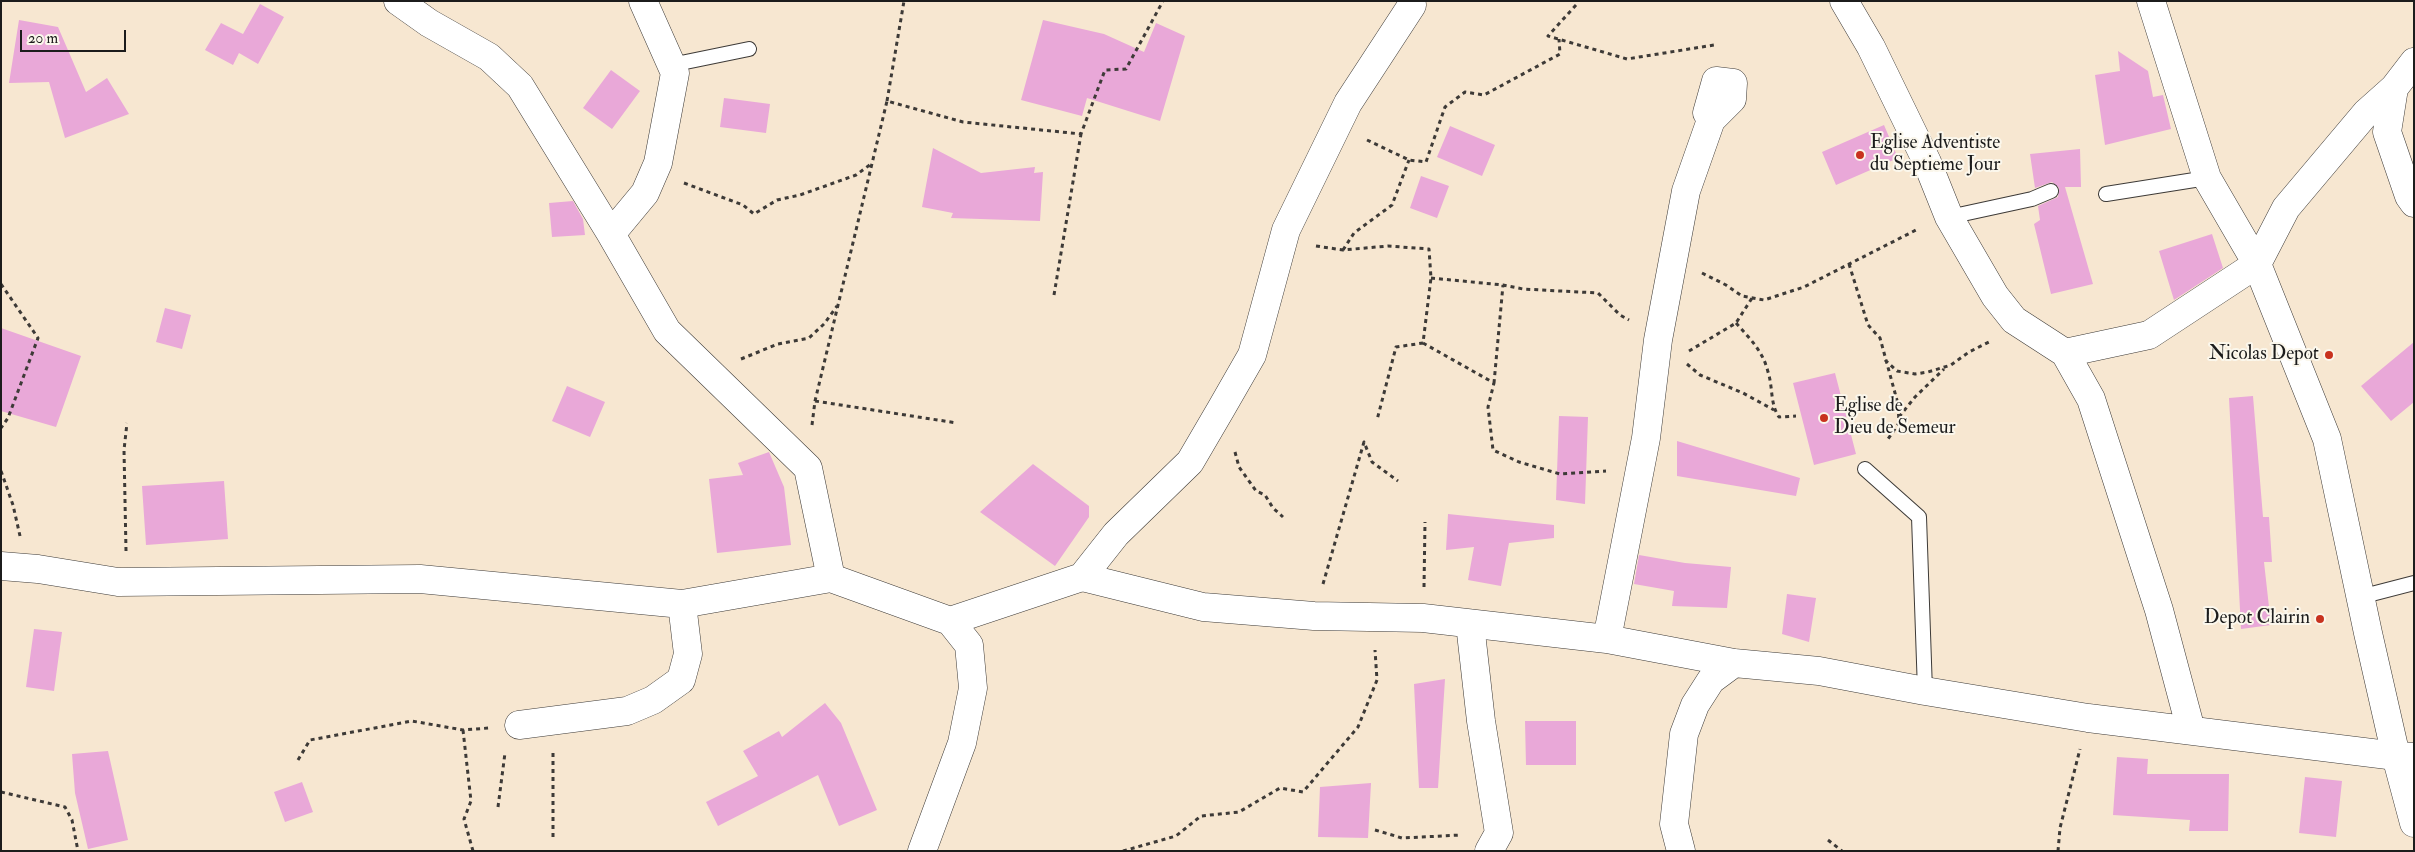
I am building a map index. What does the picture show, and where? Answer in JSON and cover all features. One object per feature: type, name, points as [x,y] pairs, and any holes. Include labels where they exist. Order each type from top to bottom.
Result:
[{"type":"street","points":[[398,1],[429,23],[489,57],[520,86],[611,234],[667,331],[808,468],[830,578]]},
{"type":"street","points":[[611,234],[645,193],[658,163],[675,73],[643,1]]},
{"type":"street","points":[[1844,1],[1871,47],[1918,144],[1949,217],[1995,296],[2014,320],[2065,353],[2091,399],[2159,610],[2191,730]]},
{"type":"street","points":[[2152,1],[2207,178],[2257,264],[2327,439],[2360,598],[2405,756],[2414,823]]},
{"type":"street","points":[[950,621],[1082,576],[1116,534],[1190,462],[1252,355],[1286,230],[1348,103],[1412,5]]},
{"type":"street","points":[[2065,353],[2149,334],[2257,264],[2286,208],[2366,112],[2394,88],[2414,62]]},
{"type":"street","points":[[1607,639],[1664,350],[1673,261],[1686,190],[1711,120],[1732,98],[1733,83],[1716,81],[1707,113]]},
{"type":"street","points":[[2394,88],[2387,132],[2409,196],[2414,203]]},
{"type":"street","points":[[14,567],[118,582],[420,579],[682,604],[830,578],[950,621],[969,645],[973,688],[962,743],[922,851]]},
{"type":"street","points":[[1082,576],[1202,606],[1314,616],[1424,618],[1607,639],[1734,663],[1819,671],[1924,691],[2088,718],[2405,756]]},
{"type":"street","points":[[515,725],[627,712],[654,700],[681,680],[688,654],[682,604]]},
{"type":"street","points":[[1470,624],[1497,845]]},
{"type":"street","points":[[1681,851],[1674,824],[1684,734],[1695,705],[1711,680],[1734,663]]},
{"type":"lane","points":[[671,65],[750,49]]},
{"type":"lane","points":[[2106,194],[2207,178]]},
{"type":"lane","points":[[1949,217],[2032,199],[2051,191]]},
{"type":"lane","points":[[1865,469],[1919,517],[1924,691]]},
{"type":"lane","points":[[2360,598],[2414,583]]},
{"type":"path","points":[[808,468],[815,401],[887,101],[904,1]]},
{"type":"path","points":[[1054,295],[1081,134],[1105,70],[1126,68],[1163,1]]},
{"type":"path","points":[[1576,5],[1548,36],[1627,59],[1714,45],[1716,81]]},
{"type":"path","points":[[1340,119],[1360,137],[1409,160],[1426,162],[1445,107],[1465,92],[1484,95],[1560,54],[1559,39]]},
{"type":"path","points":[[887,101],[963,122],[1081,134]]},
{"type":"path","points":[[1343,250],[1354,232],[1392,205],[1409,160]]},
{"type":"path","points":[[658,163],[673,179],[743,205],[754,214],[777,200],[800,195],[856,175],[872,164]]},
{"type":"path","points":[[1673,261],[1726,285],[1742,296],[1764,300],[1804,287],[1907,233],[1949,217]]},
{"type":"path","points":[[1286,230],[1303,244],[1343,250],[1388,246],[1429,249],[1431,278],[1423,343]]},
{"type":"path","points":[[1848,264],[1868,325],[1880,338],[1884,359],[1898,404],[1899,423],[1888,439]]},
{"type":"path","points":[[1431,278],[1503,284],[1524,289],[1598,293],[1620,315],[1664,350],[1700,375],[1743,393],[1775,411]]},
{"type":"path","points":[[1,284],[38,338],[12,409],[1,428]]},
{"type":"path","points":[[1503,284],[1494,383],[1488,407],[1493,450],[1519,462],[1560,474],[1641,469]]},
{"type":"path","points":[[1664,350],[1736,323],[1752,298]]},
{"type":"path","points":[[706,370],[778,344],[809,338],[824,324],[838,303]]},
{"type":"path","points":[[1898,417],[1915,397],[1946,367],[1969,352],[1987,344],[2014,320]]},
{"type":"path","points":[[1736,323],[1761,350],[1769,373],[1775,411],[1779,417],[1796,416]]},
{"type":"path","points":[[1377,420],[1396,347],[1423,343],[1494,383]]},
{"type":"path","points":[[1884,359],[1897,370],[1915,374],[1946,367]]},
{"type":"path","points":[[815,401],[957,423]]},
{"type":"path","points":[[1221,409],[1233,437],[1239,467],[1256,491],[1265,495],[1273,508],[1283,517]]},
{"type":"path","points":[[127,423],[124,469],[127,581]]},
{"type":"path","points":[[1314,616],[1364,442],[1372,462],[1398,481]]},
{"type":"path","points":[[1,471],[13,505],[14,567]]},
{"type":"path","points":[[1424,618],[1425,522]]},
{"type":"path","points":[[1123,851],[1176,836],[1201,816],[1239,812],[1280,788],[1303,792],[1358,727],[1377,680],[1374,617]]},
{"type":"path","points":[[2058,851],[2060,828],[2088,718]]},
{"type":"path","points":[[298,760],[310,740],[412,721],[463,730],[515,725],[498,807]]},
{"type":"path","points":[[551,722],[554,760],[553,837]]},
{"type":"path","points":[[463,730],[471,801],[464,819],[473,851]]},
{"type":"path","points":[[1,792],[65,807],[72,820],[78,851]]},
{"type":"path","points":[[1375,830],[1402,838],[1497,845]]},
{"type":"path","points":[[1828,840],[1842,851]]},
{"type":"building","points":[[260,4],[284,17],[258,64],[239,53],[233,65],[205,50],[221,23],[243,34]]},
{"type":"building","points":[[19,20],[58,27],[86,92],[107,78],[129,114],[65,138],[49,82],[9,83]]},
{"type":"building","points":[[1043,20],[1104,34],[1144,52],[1156,23],[1185,36],[1160,121],[1087,98],[1082,116],[1021,100]]},
{"type":"building","points":[[2118,51],[2148,71],[2153,97],[2163,95],[2171,129],[2105,145],[2095,75],[2120,71]]},
{"type":"building","points":[[611,70],[640,91],[612,129],[583,108]]},
{"type":"building","points":[[724,98],[770,104],[766,133],[720,127]]},
{"type":"building","name":"Eglise Adventiste du Septieme Jour","points":[[1884,125],[1898,158],[1836,185],[1822,152]]},
{"type":"building","points":[[1450,126],[1495,145],[1482,176],[1437,157]]},
{"type":"building","points":[[933,148],[981,173],[1035,167],[1034,173],[1043,172],[1040,221],[951,218],[953,213],[922,207]]},
{"type":"building","points":[[2080,149],[2081,187],[2065,187],[2093,284],[2051,294],[2034,224],[2040,220],[2038,206],[2058,197],[2059,188],[2052,182],[2035,188],[2030,154]]},
{"type":"building","points":[[1421,176],[1449,186],[1437,218],[1410,208]]},
{"type":"building","points":[[573,201],[583,219],[585,235],[552,237],[549,203]]},
{"type":"building","points":[[2212,234],[2223,268],[2174,300],[2159,251]]},
{"type":"building","points":[[165,308],[191,315],[182,349],[156,342]]},
{"type":"building","points":[[1,328],[81,356],[56,427],[1,411]]},
{"type":"building","points":[[2414,342],[2414,402],[2391,421],[2361,386]]},
{"type":"building","name":"Eglise de Dieu de Semeur","points":[[1835,373],[1856,454],[1814,465],[1793,383]]},
{"type":"building","points":[[567,386],[605,402],[590,437],[552,421]]},
{"type":"building","points":[[2253,396],[2263,517],[2269,517],[2272,562],[2264,562],[2271,625],[2241,629],[2229,398]]},
{"type":"building","points":[[1559,416],[1588,417],[1585,504],[1556,500]]},
{"type":"building","points":[[1677,441],[1800,478],[1796,496],[1677,476]]},
{"type":"building","points":[[769,452],[784,487],[791,545],[717,553],[709,479],[743,475],[738,463]]},
{"type":"building","points":[[1033,464],[1089,506],[1089,517],[1055,566],[980,512]]},
{"type":"building","points":[[224,481],[228,539],[146,545],[142,486]]},
{"type":"building","points":[[1448,514],[1554,525],[1554,538],[1509,543],[1501,586],[1468,580],[1474,547],[1446,550]]},
{"type":"building","points":[[1639,555],[1685,563],[1731,567],[1727,608],[1672,606],[1674,591],[1634,584]]},
{"type":"building","points":[[1787,594],[1816,598],[1809,642],[1782,634]]},
{"type":"building","points":[[34,629],[62,632],[54,691],[26,687]]},
{"type":"building","points":[[1445,679],[1438,788],[1419,788],[1414,684]]},
{"type":"building","points":[[825,703],[841,723],[877,810],[839,826],[818,775],[718,826],[706,802],[758,776],[743,751],[779,731],[782,737]]},
{"type":"building","points":[[1525,721],[1576,721],[1576,765],[1526,765]]},
{"type":"building","points":[[108,751],[128,840],[88,849],[75,793],[72,754]]},
{"type":"building","points":[[2117,757],[2148,759],[2147,774],[2229,774],[2228,831],[2189,831],[2190,820],[2113,815]]},
{"type":"building","points":[[2305,777],[2342,781],[2336,837],[2299,833]]},
{"type":"building","points":[[302,782],[313,812],[285,822],[274,792]]},
{"type":"building","points":[[1371,783],[1368,838],[1318,837],[1320,787]]},
{"type":"place","name":"Eglise Adventiste du Septieme Jour","points":[[1860,155]]},
{"type":"place","name":"Nicolas Depot","points":[[2329,355]]},
{"type":"place","name":"Eglise de Dieu de Semeur","points":[[1824,418]]},
{"type":"place","name":"Depot Clairin","points":[[2320,619]]}]
